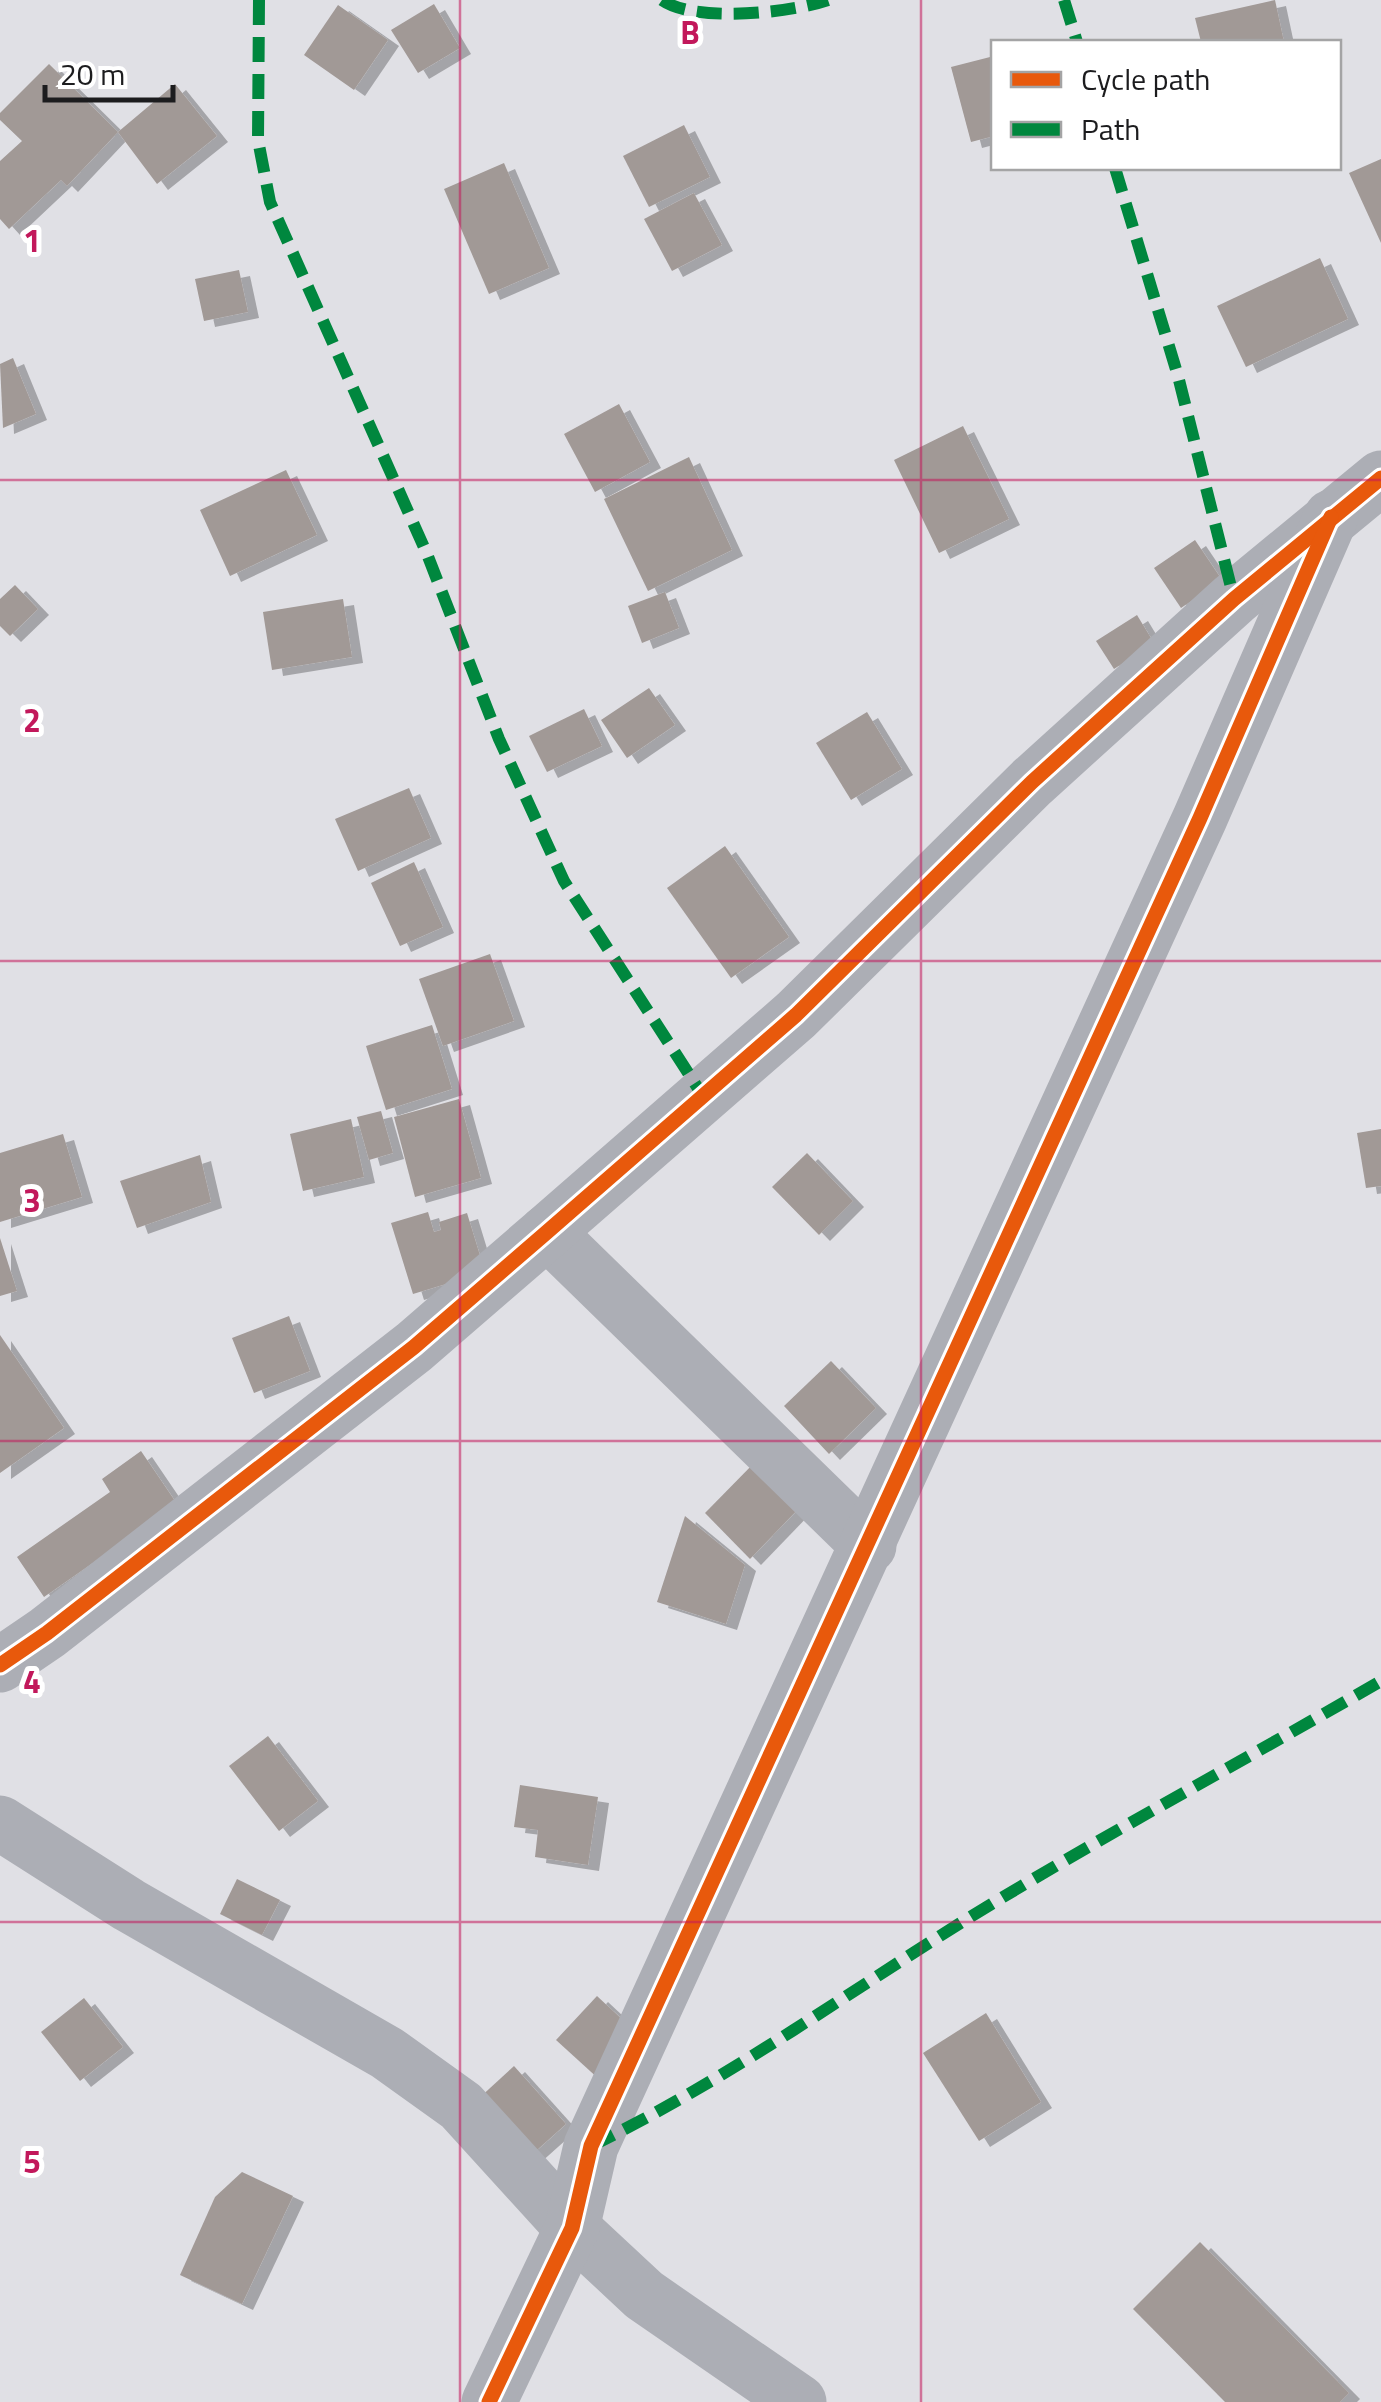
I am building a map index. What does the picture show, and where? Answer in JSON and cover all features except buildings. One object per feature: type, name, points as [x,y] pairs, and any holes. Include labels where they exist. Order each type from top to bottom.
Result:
[{"type":"street","points":[[0,1664],[47,1633],[414,1347],[796,1015],[1032,782],[1234,599],[1381,478]]},
{"type":"street","points":[[490,2402],[572,2228],[591,2146],[1200,818],[1330,517]]},
{"type":"street","points":[[547,1232],[868,1546]]},
{"type":"street","points":[[0,1823],[129,1905],[386,2053],[461,2106],[572,2228],[644,2295],[799,2402]]},
{"type":"marked path","points":[[259,0],[258,140],[270,202],[427,554],[499,739],[564,881],[703,1096]]},
{"type":"marked path","points":[[662,0],[697,12],[719,14],[791,9],[828,0]]},
{"type":"marked path","points":[[1064,0],[1076,40]]},
{"type":"marked path","points":[[1116,170],[1178,376],[1234,599]]},
{"type":"marked path","points":[[591,2146],[735,2066],[1018,1888],[1381,1681]]},
{"type":"cycle path","points":[[0,1665],[47,1633],[414,1347],[796,1015],[1032,782],[1234,599],[1381,478]]},
{"type":"cycle path","points":[[489,2402],[572,2228],[591,2146],[1200,818],[1331,517]]}]
